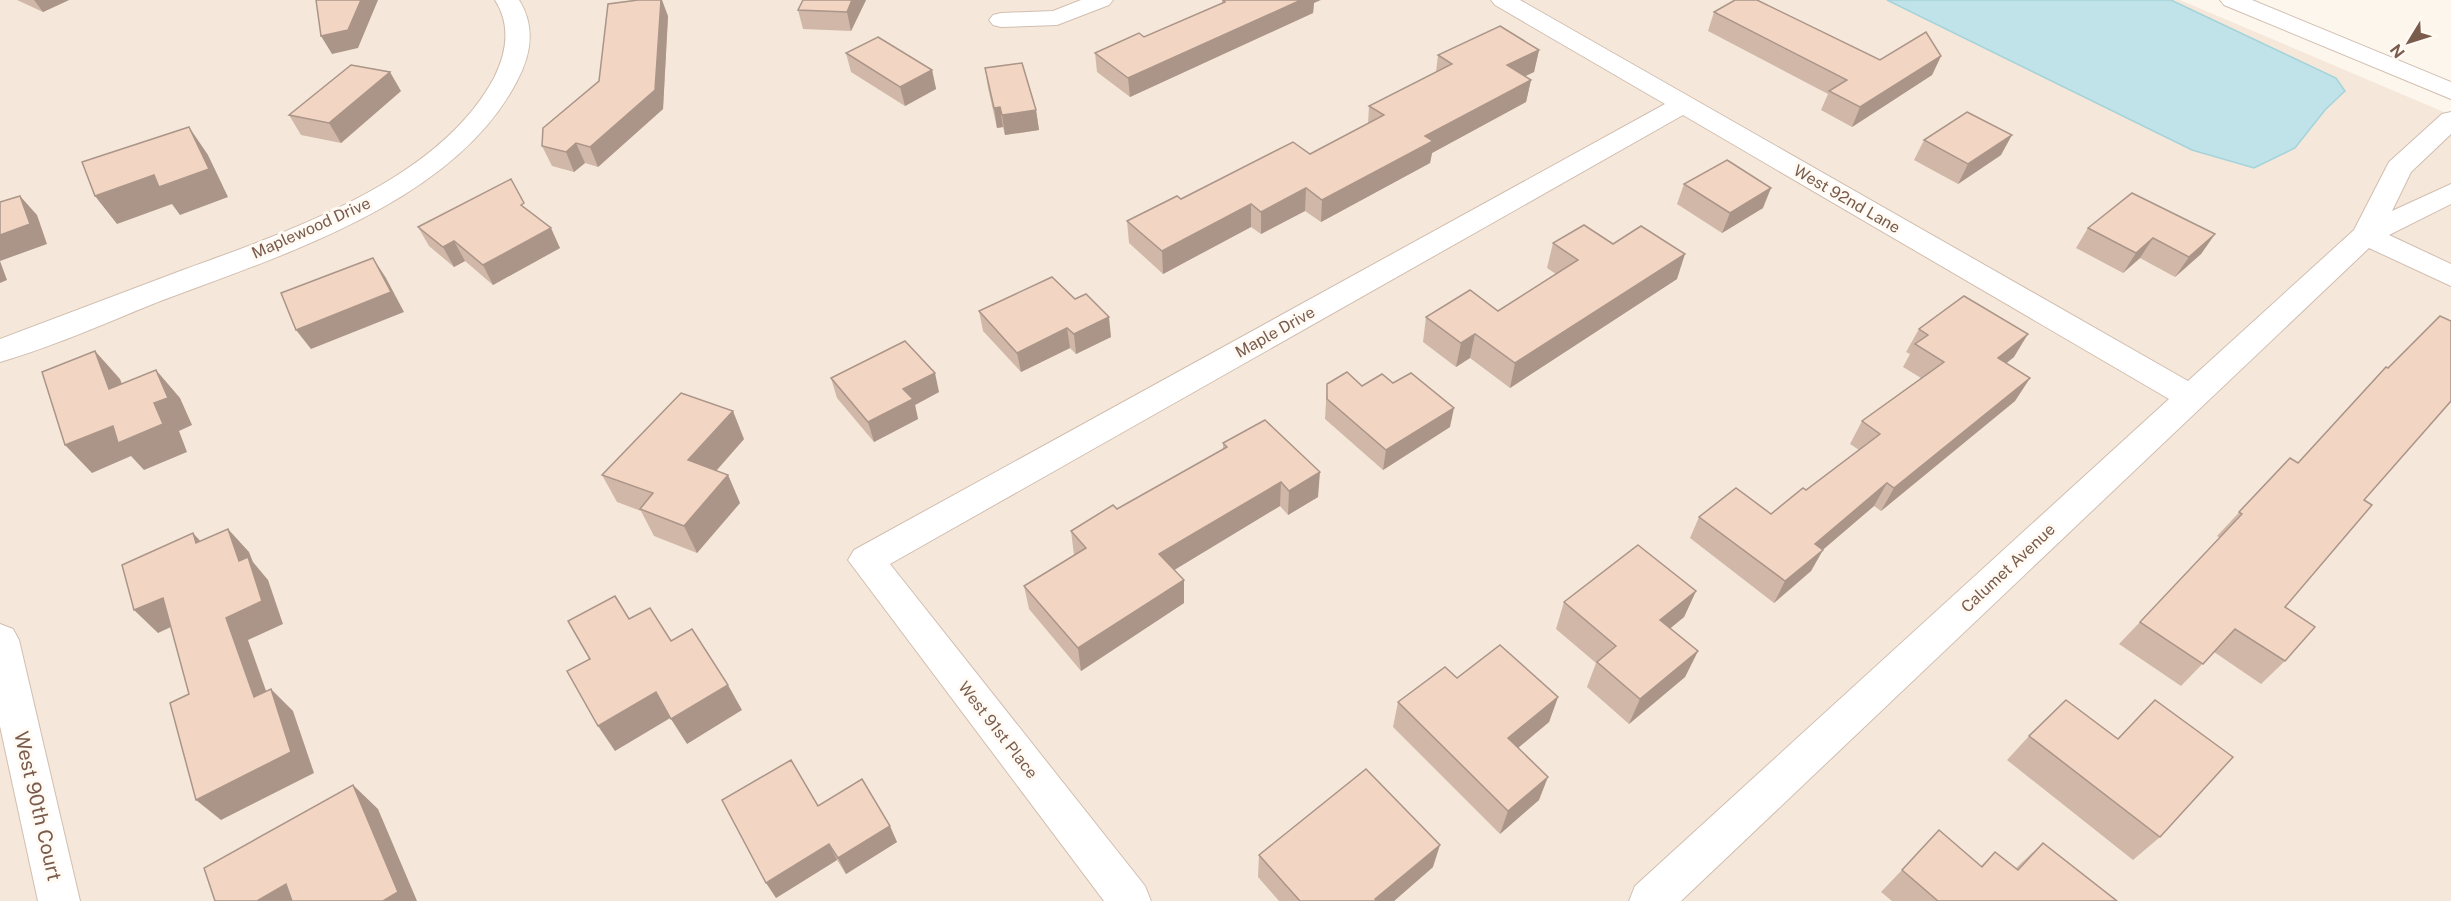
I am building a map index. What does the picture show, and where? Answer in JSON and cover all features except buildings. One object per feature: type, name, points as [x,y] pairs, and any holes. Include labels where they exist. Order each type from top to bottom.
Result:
[{"type":"street","name":"Maplewood Drive","points":[[0,351],[303,235],[376,199],[420,170],[475,124],[509,76],[515,58],[518,31],[516,17],[507,0]]},
{"type":"street","points":[[1001,20],[1057,18],[1101,0]]},
{"type":"street","name":"West 92nd Lane","points":[[1503,0],[2192,398]]},
{"type":"street","points":[[2232,0],[2451,91]]},
{"type":"street","name":"Maple Drive","points":[[866,560],[1684,104]]},
{"type":"street","name":"Calumet Avenue","points":[[2366,235],[2399,168],[2451,120]]},
{"type":"street","name":"Calumet Avenue","points":[[1650,901],[2366,235],[2451,193]]},
{"type":"street","points":[[2366,235],[2451,276]]},
{"type":"street","name":"West 91st Place","points":[[866,560],[1130,901]]},
{"type":"street","name":"West 90th Court","points":[[0,640],[59,901]]},
{"type":"shaded area","points":[[0,0],[2180,0],[2451,115],[2451,901],[0,901]]},
{"type":"water","points":[[1887,0],[2171,0],[2336,78],[2345,91],[2325,110],[2295,148],[2254,168],[2192,150]]}]
